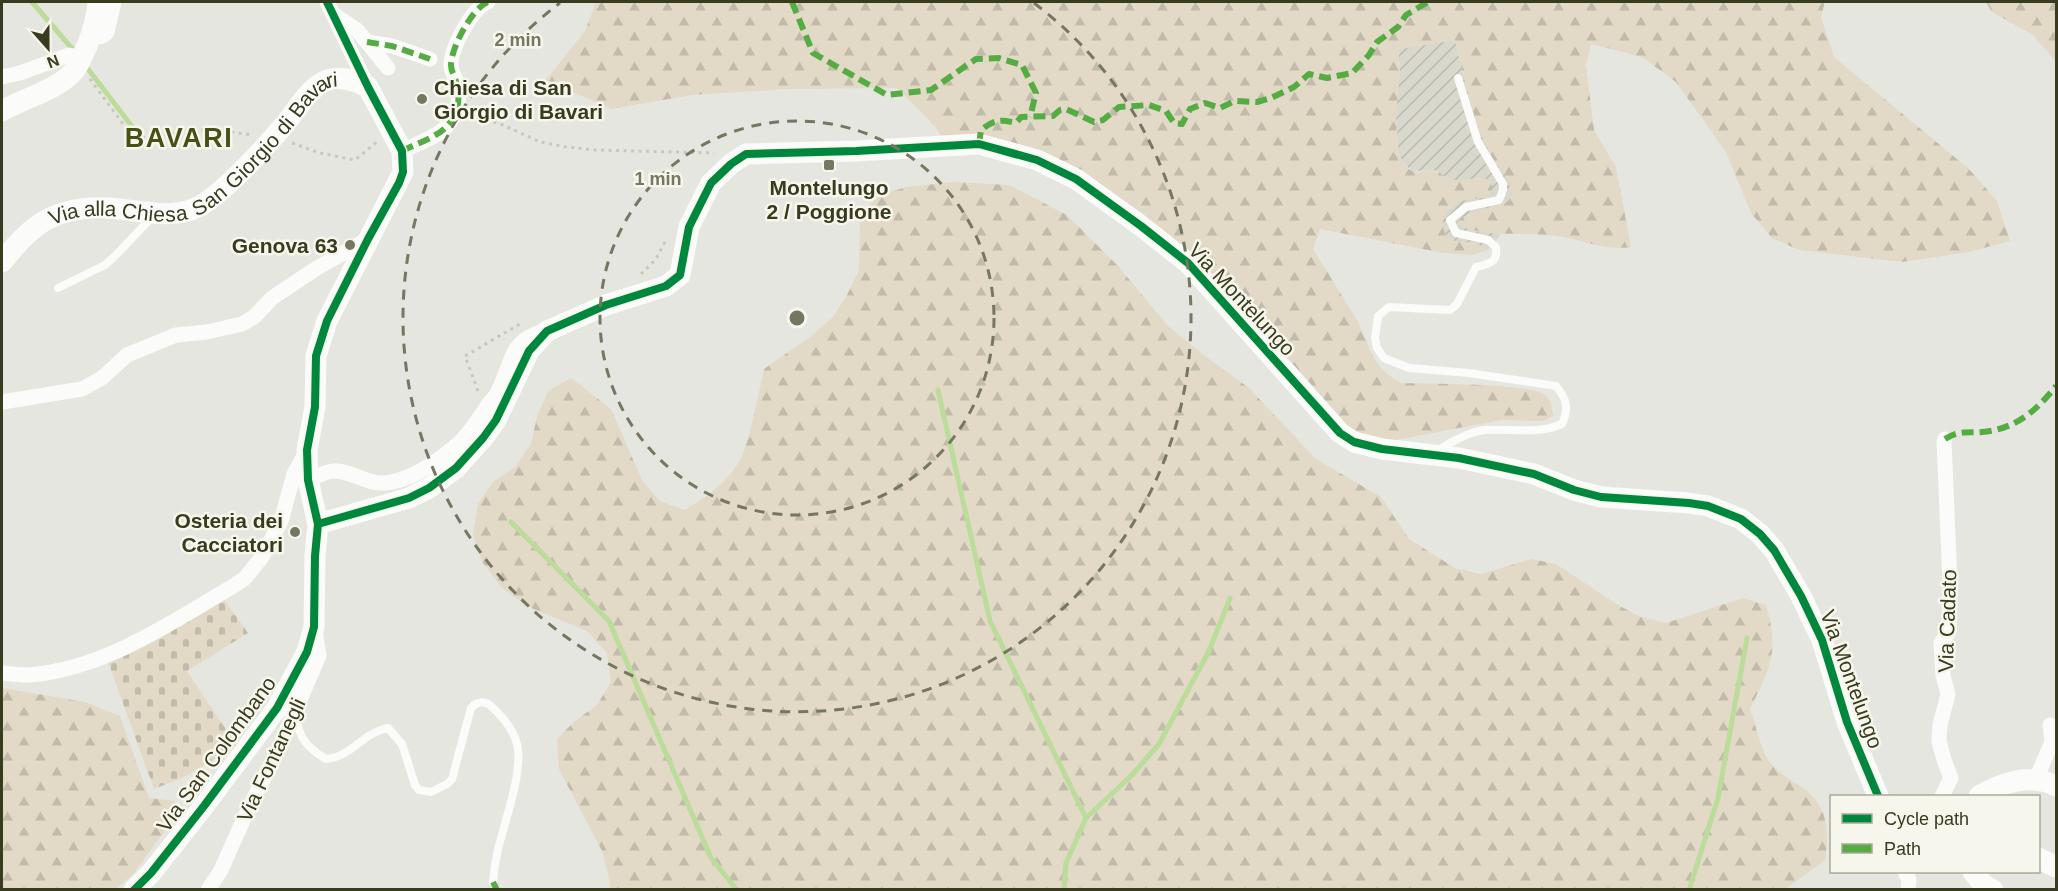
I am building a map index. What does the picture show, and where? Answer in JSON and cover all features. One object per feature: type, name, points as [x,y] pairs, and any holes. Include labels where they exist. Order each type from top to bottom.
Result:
[{"type":"street","points":[[2,111],[59,82],[74,71],[91,36],[97,16],[98,2]]},
{"type":"street","points":[[91,36],[100,37],[107,32],[114,2]]},
{"type":"street","points":[[402,151],[447,127],[457,110],[460,95],[451,71],[453,53],[474,14],[483,3],[488,2]]},
{"type":"street","points":[[330,7],[357,30],[388,68]]},
{"type":"street","points":[[330,7],[368,87]]},
{"type":"street","points":[[367,42],[392,46],[430,59]]},
{"type":"street","points":[[2,77],[20,73],[69,55],[74,56],[79,64]]},
{"type":"street","name":"Via alla Chiesa San Giorgio di Bavari","points":[[2,262],[35,228],[63,213],[85,208],[108,208],[154,214],[180,212],[207,202],[244,168],[285,124],[313,89],[322,82],[338,79],[358,82],[368,87],[402,151]]},
{"type":"street","name":"Via Montelungo","points":[[318,524],[409,498],[429,488],[456,468],[483,438],[496,420],[529,351],[547,331],[606,305],[666,286],[680,275],[689,226],[711,183],[731,164],[746,154],[979,144],[1037,160],[1076,179],[1149,232],[1188,263],[1340,433],[1354,442],[1382,450],[1460,458],[1534,474],[1574,490],[1601,497],[1708,506],[1741,519],[1760,534],[1774,550],[1801,596],[1822,640],[1847,722],[1878,795]]},
{"type":"street","name":"Via San Colombano","points":[[134,890],[151,873],[184,831],[277,708],[307,652],[314,627],[318,524],[308,480],[307,450],[315,407],[316,356],[320,338],[403,172],[402,151]]},
{"type":"street","points":[[2,402],[82,389],[102,378],[127,355],[176,335],[207,332],[242,324],[254,316],[272,298],[317,268],[368,239]]},
{"type":"street","points":[[308,480],[326,471],[339,470],[379,484],[417,474],[457,445],[471,431],[496,394],[510,360],[521,341],[547,331]]},
{"type":"street","name":"Via Cadato","points":[[1943,795],[1952,778],[1939,741],[1940,725],[1948,694],[1943,676],[1941,643],[1949,631],[1950,582],[1945,439]]},
{"type":"street","points":[[2,673],[28,675],[67,669],[101,657],[158,630],[245,578],[262,557],[281,520],[294,474],[307,450]]},
{"type":"street","name":"Via Fontanegli","points":[[208,890],[221,870],[319,657],[318,640],[314,627]]},
{"type":"street","points":[[2036,779],[2052,742],[2050,724]]},
{"type":"street","points":[[1981,795],[2024,779],[2036,779],[2056,786]]},
{"type":"street","points":[[2040,859],[2056,867]]},
{"type":"street","points":[[1906,873],[1909,880],[1908,890]]},
{"type":"street","points":[[1974,873],[1983,884],[1993,890]]},
{"type":"lane","points":[[1431,455],[1452,441],[1482,430],[1550,430],[1562,424],[1568,411],[1564,396],[1556,386],[1469,373],[1409,368],[1384,358],[1377,348],[1375,338],[1378,316],[1389,306],[1450,310],[1457,304],[1476,267],[1493,263],[1496,259],[1496,247],[1488,240],[1456,233],[1450,220],[1466,207],[1499,200],[1503,190],[1503,184],[1478,142],[1458,78]]},
{"type":"lane","points":[[58,288],[105,265],[154,214]]},
{"type":"lane","points":[[294,711],[298,730],[305,743],[326,759],[343,756],[379,730],[388,728],[402,744],[415,785],[419,790],[425,792],[439,789],[452,779],[471,708],[475,703],[489,704],[507,723],[517,745],[517,772],[496,856],[493,882]]},
{"type":"path","points":[[79,64],[134,139],[208,129],[255,135]]},
{"type":"path","points":[[457,110],[503,125],[540,142],[566,147],[595,150],[714,153]]},
{"type":"path","points":[[289,142],[320,153],[355,160],[388,123]]},
{"type":"path","points":[[634,279],[656,259],[669,235]]},
{"type":"path","points":[[485,409],[465,356],[515,325],[525,323]]},
{"type":"shaded area","points":[[1455,40],[1461,66],[1492,158],[1510,182],[1512,192],[1509,203],[1467,215],[1474,231],[1501,234],[1488,250],[1473,243],[1457,242],[1447,237],[1443,230],[1442,219],[1447,210],[1456,203],[1467,198],[1488,198],[1480,178],[1455,181],[1444,178],[1437,170],[1413,171],[1399,156],[1395,116],[1400,70],[1398,49]]},
{"type":"green space","points":[[596,2],[1825,2],[1821,17],[1834,57],[1969,169],[1997,201],[2010,241],[1969,252],[1902,262],[1799,250],[1772,238],[1751,213],[1726,152],[1676,82],[1642,57],[1591,44],[1586,65],[1594,130],[1616,167],[1631,247],[1603,246],[1558,236],[1480,232],[1468,229],[1456,224],[1473,212],[1509,202],[1510,188],[1509,182],[1492,157],[1479,129],[1455,40],[1398,49],[1400,73],[1396,126],[1400,155],[1405,165],[1413,171],[1437,170],[1449,179],[1455,180],[1488,179],[1493,188],[1488,198],[1465,200],[1451,206],[1443,218],[1443,226],[1445,234],[1451,240],[1475,244],[1488,250],[1472,255],[1443,253],[1320,229],[1313,249],[1355,317],[1372,354],[1391,377],[1402,383],[1500,386],[1536,391],[1545,395],[1549,400],[1553,416],[1543,421],[1501,420],[1386,442],[1357,436],[1227,290],[1141,212],[1079,171],[942,137],[934,125],[897,88],[786,89],[692,95],[611,109],[546,80],[585,31]]},
{"type":"green space","points":[[1986,2],[2056,2],[2056,62],[2033,35],[1992,12]]},
{"type":"green space","points":[[955,182],[1009,185],[1067,215],[1119,267],[1167,325],[1249,388],[1316,459],[1381,497],[1409,539],[1455,568],[1481,574],[1531,559],[1556,564],[1618,605],[1641,617],[1666,623],[1743,598],[1766,605],[1772,635],[1771,659],[1750,709],[1767,758],[1779,771],[1812,795],[1818,803],[1827,830],[1825,860],[1784,890],[609,889],[610,883],[602,851],[559,769],[557,739],[575,721],[597,705],[611,682],[607,653],[587,631],[529,607],[503,589],[482,562],[473,534],[478,504],[493,482],[515,467],[531,444],[537,417],[548,391],[571,378],[611,409],[642,480],[660,501],[684,510],[702,499],[727,478],[740,461],[750,431],[764,369],[810,337],[833,317],[847,295],[859,270],[860,212],[881,195],[906,187]]},
{"type":"green space","points":[[221,595],[248,633],[187,671],[237,746],[182,778],[154,789],[108,662]]},
{"type":"green space","points":[[2,688],[85,702],[120,716],[149,798],[175,801],[178,812],[134,873],[116,889],[2,889]]},
{"type":"waterway","points":[[32,2],[76,53]]},
{"type":"waterway","points":[[85,65],[137,133]]},
{"type":"waterway","points":[[938,390],[990,621],[1086,818]]},
{"type":"waterway","points":[[511,522],[609,621],[711,858],[737,890]]},
{"type":"waterway","points":[[1064,890],[1066,863],[1086,818],[1132,775],[1159,744],[1209,651],[1230,598]]},
{"type":"waterway","points":[[1689,890],[1718,798],[1747,638]]},
{"type":"marked path","points":[[402,151],[438,133],[455,115],[459,97],[451,67],[452,58],[469,20],[488,2]]},
{"type":"marked path","points":[[792,2],[813,53],[887,95],[931,90],[976,59],[999,58],[1022,65],[1036,93],[1030,117]]},
{"type":"marked path","points":[[979,144],[981,130],[997,121],[1016,123],[1021,117],[1053,116],[1060,110],[1066,109],[1094,122],[1103,120],[1119,107],[1149,105],[1166,111],[1174,123],[1182,124],[1190,109],[1205,103],[1220,108],[1235,101],[1257,102],[1294,87],[1309,74],[1327,78],[1352,73],[1369,55],[1377,42],[1398,27],[1406,15],[1428,2]]},
{"type":"marked path","points":[[367,42],[392,46],[430,59]]},
{"type":"marked path","points":[[1945,439],[1959,433],[1994,430],[2015,423],[2033,411],[2056,386]]},
{"type":"marked path","points":[[493,882],[497,890]]},
{"type":"cycle path","points":[[134,890],[151,873],[204,806],[277,708],[307,652],[314,627],[318,524],[308,480],[307,450],[315,407],[316,356],[327,321],[403,172],[402,151],[327,2]]},
{"type":"cycle path","points":[[318,524],[409,498],[429,488],[456,468],[483,438],[496,420],[529,351],[547,331],[606,305],[666,286],[680,275],[689,227],[711,183],[731,164],[746,154],[979,144],[1037,160],[1076,179],[1188,263],[1340,433],[1354,442],[1382,449],[1459,458],[1534,474],[1574,490],[1601,497],[1708,506],[1741,519],[1760,534],[1774,550],[1801,596],[1822,640],[1847,722],[1878,795]]},
{"type":"place","name":"Chiesa di San Giorgio di Bavari","points":[[422,99]]},
{"type":"place","name":"Montelungo 2 / Poggione","points":[[829,165]]},
{"type":"place","name":"Genova 63","points":[[350,245]]},
{"type":"place","name":"Osteria dei Cacciatori","points":[[295,532]]},
{"type":"district","name":"BAVARI","points":[[179,138]]}]
